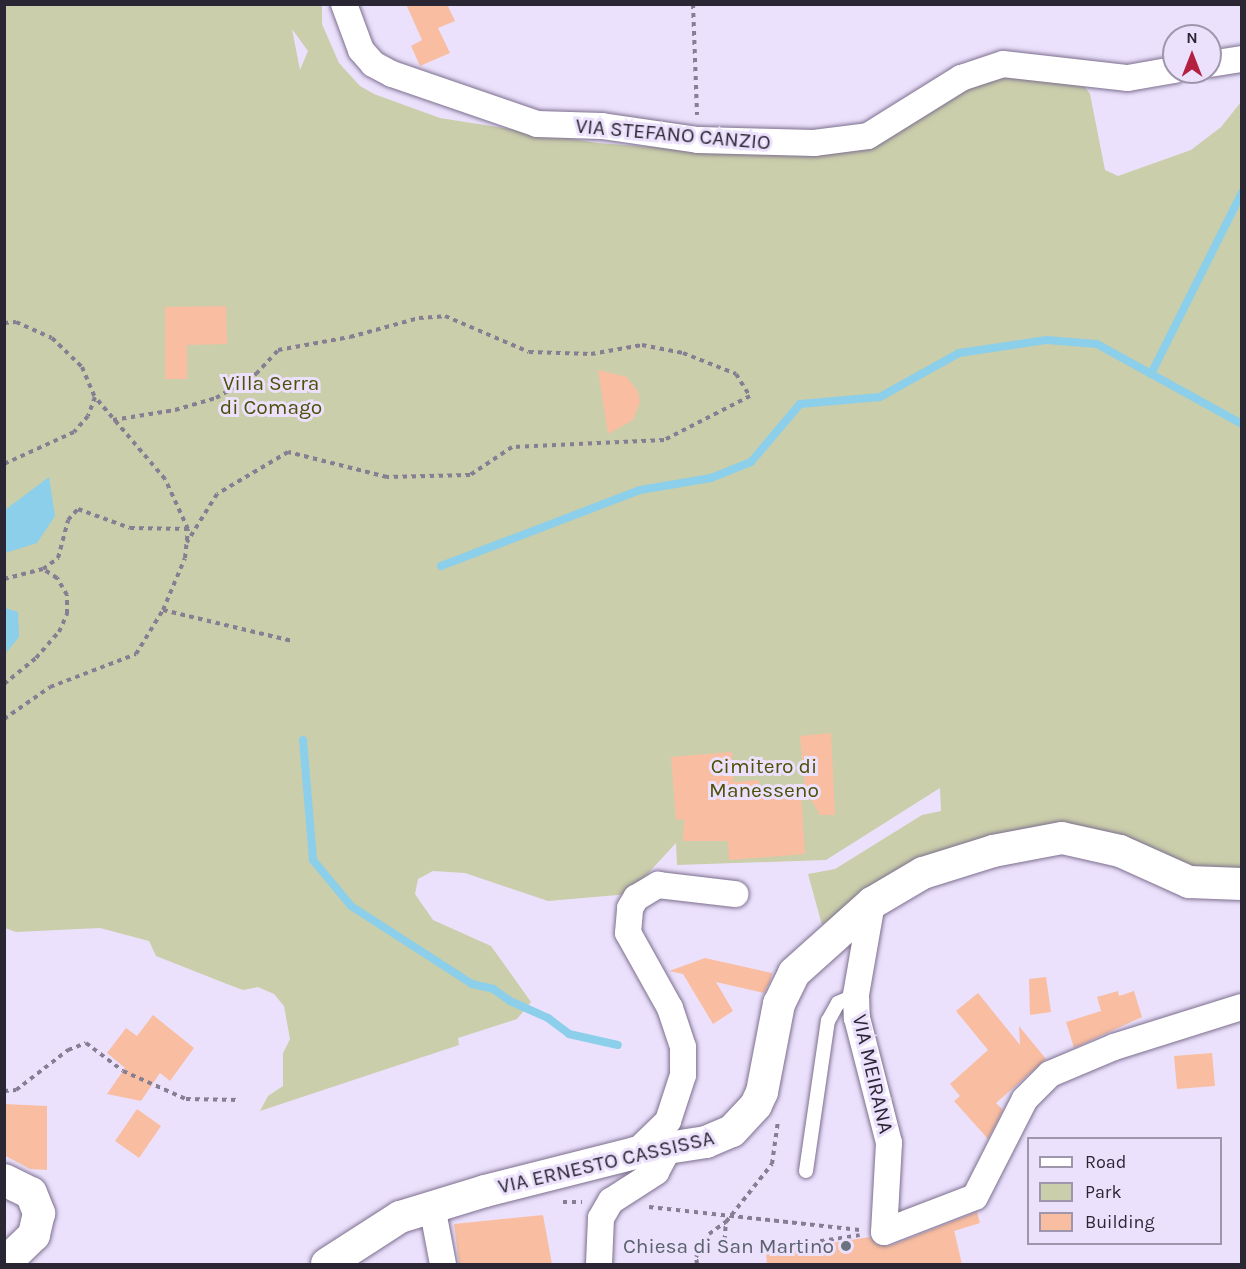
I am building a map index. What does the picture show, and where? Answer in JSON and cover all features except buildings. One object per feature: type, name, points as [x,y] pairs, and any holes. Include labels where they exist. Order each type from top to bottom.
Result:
[{"type":"street","name":"VIA STEFANO CANZIO","points":[[344,4],[361,50],[373,64],[392,74],[537,124],[602,126],[698,140],[814,143],[867,136],[961,78],[1003,64],[1128,78],[1162,72]]},
{"type":"street","points":[[1222,62],[1242,59]]},
{"type":"street","name":"VIA ERNESTO CASSISSA","points":[[327,1264],[400,1217],[432,1206],[635,1153],[706,1142],[732,1131],[751,1111],[769,1071],[784,988],[794,973],[872,903],[923,873],[993,851],[1062,838],[1120,851],[1190,882],[1242,884]]},
{"type":"street","points":[[635,1153],[668,1121],[684,1075],[683,1047],[670,1008],[628,933],[630,908],[636,898],[658,885],[735,894]]},
{"type":"street","name":"VIA MEIRANA","points":[[872,903],[856,996],[857,1018],[890,1143],[884,1232]]},
{"type":"street","points":[[884,1232],[975,1197],[1025,1099],[1050,1074],[1114,1047],[1242,1007]]},
{"type":"street","points":[[599,1264],[601,1218],[611,1201],[656,1172],[668,1149]]},
{"type":"street","points":[[4,1180],[22,1186],[31,1193],[39,1214],[34,1235],[4,1264]]},
{"type":"street","points":[[432,1206],[443,1264]]},
{"type":"lane","points":[[806,1171],[828,1021],[838,1003],[856,996]]},
{"type":"path","points":[[693,4],[698,140]]},
{"type":"path","points":[[113,420],[176,410],[216,398],[256,374],[278,350],[350,337],[419,318],[446,316],[529,352],[591,354],[642,345],[684,353],[736,374],[750,396],[664,440],[512,447],[470,475],[387,477],[288,452],[217,494],[187,542]]},
{"type":"path","points":[[4,323],[16,322],[52,338],[82,367],[95,397],[165,478],[188,529],[185,558],[163,610],[136,654],[50,687],[4,719]]},
{"type":"path","points":[[4,464],[74,432],[87,417],[95,397]]},
{"type":"path","points":[[4,579],[43,569],[57,558],[68,520],[78,509],[130,528],[188,529]]},
{"type":"path","points":[[4,684],[36,658],[59,632],[67,614],[67,595],[57,578],[43,569]]},
{"type":"path","points":[[163,610],[292,640]]},
{"type":"path","points":[[4,1091],[16,1090],[68,1050],[86,1043],[123,1071],[186,1100],[240,1100]]},
{"type":"path","points":[[724,1249],[722,1235],[772,1164],[778,1135],[777,1113]]},
{"type":"path","points":[[554,1202],[611,1201],[732,1218],[884,1232]]},
{"type":"path","points":[[697,1264],[696,1257],[710,1234],[732,1218]]},
{"type":"path","points":[[740,1252],[884,1232]]},
{"type":"green space","points":[[4,5],[322,5],[322,24],[339,63],[360,86],[374,94],[440,118],[598,143],[759,155],[842,150],[988,76],[1081,81],[1090,94],[1105,170],[1118,176],[1191,150],[1221,127],[1241,102],[1241,885],[1088,831],[876,886],[822,925],[808,874],[835,869],[922,815],[941,811],[940,788],[826,860],[677,865],[676,843],[629,894],[548,901],[465,873],[433,871],[418,879],[415,894],[433,920],[491,946],[531,1002],[517,1019],[458,1038],[459,1045],[260,1111],[268,1096],[283,1086],[283,1053],[290,1039],[284,1006],[274,994],[258,987],[243,990],[227,984],[156,956],[149,941],[100,928],[16,932],[5,928]],"holes":[[[292,29],[308,51],[300,70]]]},
{"type":"water","points":[[49,477],[55,516],[37,543],[5,553],[5,510]]},
{"type":"water","points":[[5,608],[18,612],[19,637],[5,654]]},
{"type":"waterway","points":[[1151,374],[1242,192]]},
{"type":"waterway","points":[[441,566],[640,490],[711,478],[751,462],[800,404],[880,397],[959,353],[1046,340],[1097,344],[1242,424]]},
{"type":"waterway","points":[[303,740],[313,860],[351,906],[472,984],[493,989],[510,1001],[548,1018],[569,1034],[618,1045]]},
{"type":"place","name":"Chiesa di San Martino","points":[[846,1246]]},
{"type":"park label","name":"Villa Serra di Comago","points":[[271,395]]},
{"type":"park label","name":"Cimitero di Manesseno","points":[[764,778]]}]
